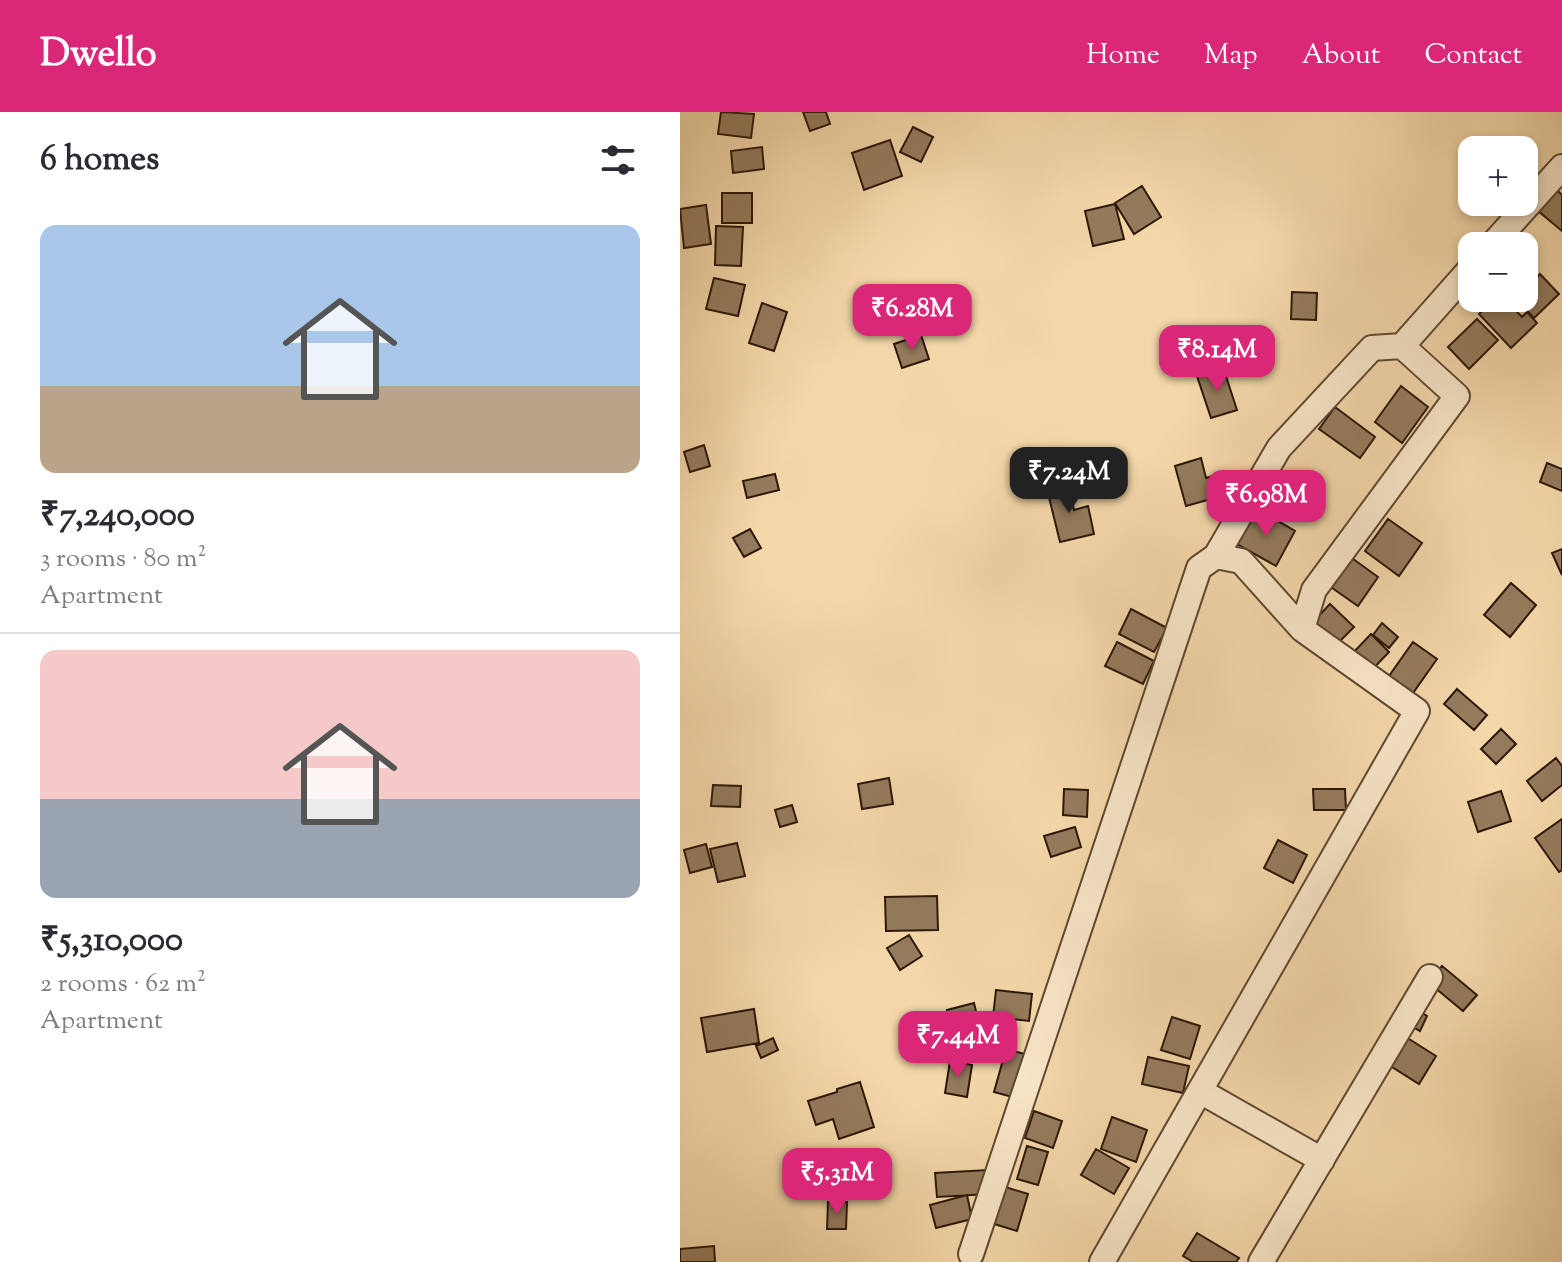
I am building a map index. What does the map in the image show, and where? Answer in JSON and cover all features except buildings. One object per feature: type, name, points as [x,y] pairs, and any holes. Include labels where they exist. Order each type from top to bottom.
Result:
[{"type":"street","points":[[1504,232],[1562,167]]},
{"type":"street","points":[[971,1254],[1199,568],[1216,556],[1279,448],[1372,348],[1402,346],[1458,283]]},
{"type":"street","points":[[1302,629],[1314,590],[1457,396],[1402,346]]},
{"type":"street","points":[[1102,1262],[1417,711],[1302,629],[1241,561],[1216,556]]},
{"type":"street","points":[[1261,1262],[1430,977]]},
{"type":"street","points":[[1200,1091],[1322,1160]]}]
